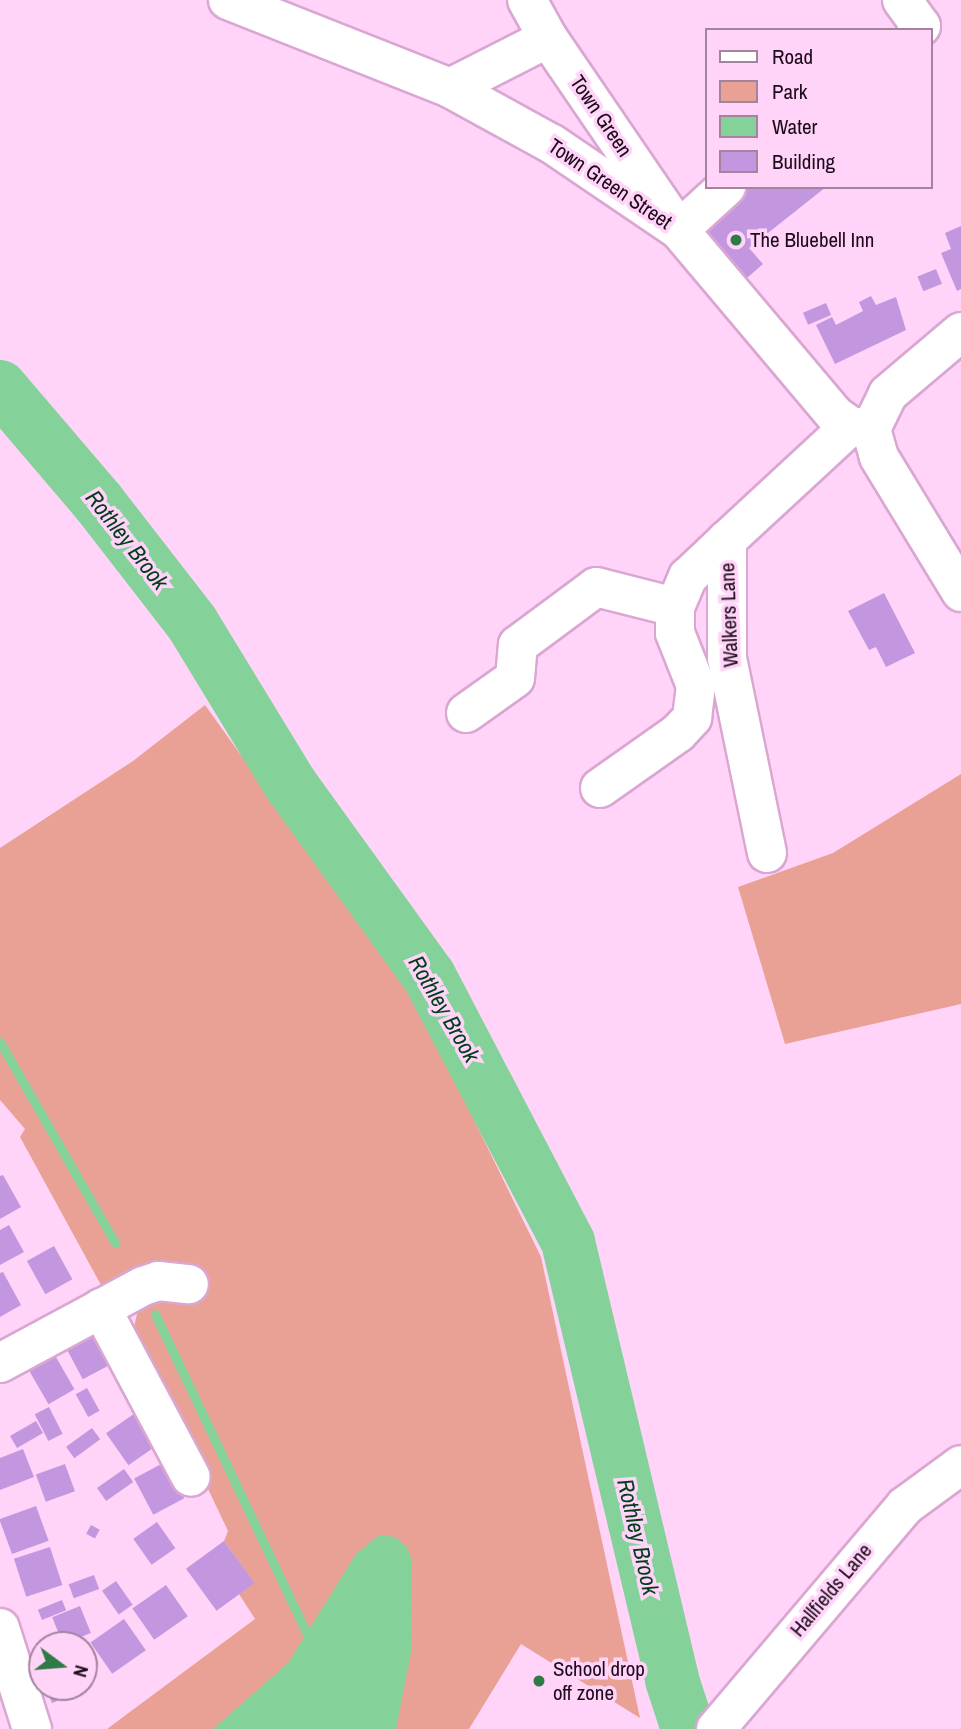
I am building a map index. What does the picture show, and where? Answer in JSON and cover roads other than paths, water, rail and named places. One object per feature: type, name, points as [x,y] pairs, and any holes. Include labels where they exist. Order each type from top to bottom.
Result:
[{"type":"street","name":"Town Green Street","points":[[228,0],[450,88],[552,144],[679,230],[835,415],[861,428]]},
{"type":"street","name":"Town Green","points":[[527,0],[548,38],[679,230]]},
{"type":"street","points":[[902,0],[921,26],[918,28]]},
{"type":"street","points":[[450,88],[548,38]]},
{"type":"street","points":[[679,230],[724,189]]},
{"type":"street","points":[[961,332],[888,394],[861,428],[961,592]]},
{"type":"street","name":"Walkers Lane","points":[[767,853],[727,658],[727,540],[861,428]]},
{"type":"street","points":[[617,785],[678,733],[696,708],[696,686],[676,633],[675,607],[688,577],[727,540]]},
{"type":"street","points":[[466,713],[515,678],[518,645],[596,587],[675,607]]},
{"type":"street","points":[[0,1363],[114,1314],[158,1281],[189,1284]]},
{"type":"street","points":[[114,1314],[191,1477]]},
{"type":"street","name":"Hallfields Lane","points":[[716,1729],[905,1506],[961,1465]]},
{"type":"street","points":[[0,1628],[32,1729]]},
{"type":"water","points":[[379,1535],[395,1537],[407,1547],[412,1561],[411,1652],[396,1729],[213,1729],[288,1663],[356,1554]]},
{"type":"waterway","name":"Rothley Brook","points":[[0,387],[99,503],[192,623],[291,785],[429,976],[568,1242],[672,1680],[688,1729]]},
{"type":"waterway","points":[[0,1042],[115,1243]]},
{"type":"waterway","points":[[155,1314],[308,1636]]},
{"type":"place","name":"The Bluebell Inn","points":[[736,240]]},
{"type":"place","name":"School drop off zone","points":[[539,1681]]}]
